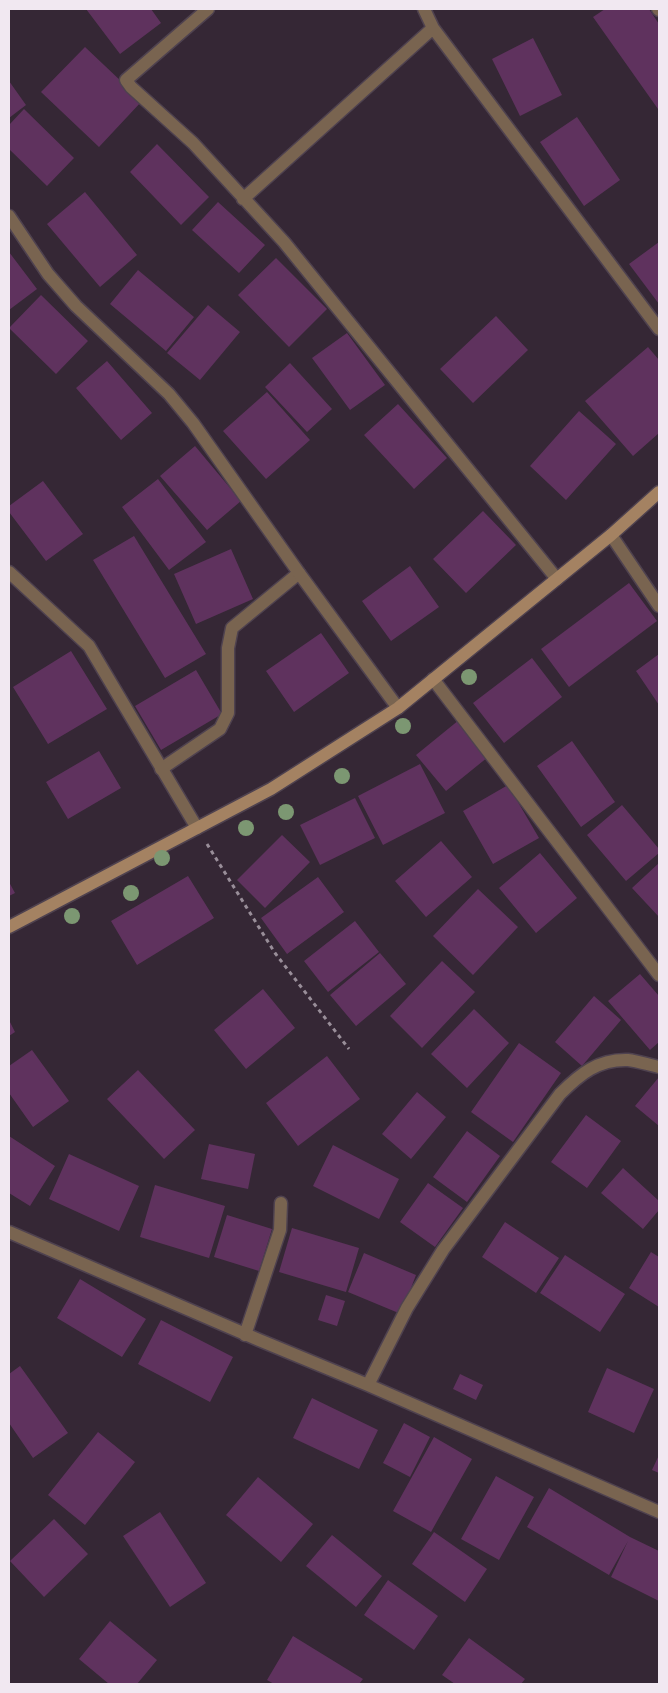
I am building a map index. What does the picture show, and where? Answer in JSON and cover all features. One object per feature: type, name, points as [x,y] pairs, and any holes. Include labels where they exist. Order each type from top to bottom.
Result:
[{"type":"street","points":[[208,9],[126,80],[131,87],[194,143],[284,242],[557,579]]},
{"type":"street","points":[[424,9],[432,28],[659,330]]},
{"type":"street","points":[[243,199],[432,28]]},
{"type":"street","points":[[9,216],[48,274],[76,306],[169,394],[181,409],[398,708]]},
{"type":"street","points":[[9,926],[271,789],[398,708],[611,535],[659,492]]},
{"type":"street","points":[[611,535],[659,606]]},
{"type":"street","points":[[9,572],[89,646],[197,828]]},
{"type":"street","points":[[161,769],[220,729],[228,713],[228,648],[232,628],[299,573]]},
{"type":"street","points":[[433,679],[659,975]]},
{"type":"street","points":[[368,1385],[407,1308],[443,1250],[560,1094],[579,1075],[602,1063],[628,1060],[659,1067]]},
{"type":"street","points":[[245,1335],[280,1230],[281,1203]]},
{"type":"street","points":[[9,1232],[245,1335],[368,1385],[659,1512]]},
{"type":"path","points":[[197,828],[275,953],[349,1049]]},
{"type":"building","points":[[86,9],[151,9],[161,23],[120,54]]},
{"type":"building","points":[[605,9],[649,9],[659,24],[658,109],[593,17]]},
{"type":"building","points":[[533,38],[562,95],[520,116],[492,59]]},
{"type":"building","points":[[85,47],[142,101],[99,147],[41,92]]},
{"type":"building","points":[[9,81],[26,105],[9,118]]},
{"type":"building","points":[[24,109],[74,158],[47,186],[9,149],[9,125]]},
{"type":"building","points":[[577,117],[620,180],[584,206],[540,142]]},
{"type":"building","points":[[157,144],[209,197],[181,225],[130,172]]},
{"type":"building","points":[[85,192],[137,255],[100,287],[47,224]]},
{"type":"building","points":[[218,202],[265,245],[239,273],[192,230]]},
{"type":"building","points":[[659,242],[659,304],[629,264]]},
{"type":"building","points":[[9,252],[37,289],[9,310]]},
{"type":"building","points":[[276,258],[327,309],[289,347],[238,295]]},
{"type":"building","points":[[138,270],[194,317],[166,351],[110,304]]},
{"type":"building","points":[[41,295],[88,341],[56,374],[9,328]]},
{"type":"building","points":[[208,305],[240,332],[200,380],[167,353]]},
{"type":"building","points":[[496,316],[528,350],[473,403],[440,369]]},
{"type":"building","points":[[347,333],[385,385],[350,410],[312,358]]},
{"type":"building","points":[[648,347],[659,360],[659,433],[633,456],[585,401]]},
{"type":"building","points":[[107,361],[152,413],[121,440],[76,388]]},
{"type":"building","points":[[290,363],[332,409],[307,432],[265,387]]},
{"type":"building","points":[[267,392],[310,440],[266,479],[223,431]]},
{"type":"building","points":[[398,404],[447,458],[414,489],[364,435]]},
{"type":"building","points":[[579,411],[616,444],[566,500],[530,466]]},
{"type":"building","points":[[195,446],[241,501],[207,530],[160,476]]},
{"type":"building","points":[[158,479],[206,542],[169,570],[122,507]]},
{"type":"building","points":[[43,481],[83,534],[46,561],[9,512],[9,506]]},
{"type":"building","points":[[483,511],[516,545],[466,593],[433,559]]},
{"type":"building","points":[[134,536],[206,654],[165,678],[93,560]]},
{"type":"building","points":[[231,549],[253,599],[196,624],[174,574]]},
{"type":"building","points":[[410,566],[439,607],[391,641],[362,601]]},
{"type":"building","points":[[629,583],[657,621],[569,687],[541,649]]},
{"type":"building","points":[[321,633],[349,673],[294,712],[266,671]]},
{"type":"building","points":[[71,651],[107,709],[48,744],[13,687]]},
{"type":"building","points":[[659,654],[659,705],[636,671]]},
{"type":"building","points":[[532,658],[562,697],[504,743],[473,703]]},
{"type":"building","points":[[196,670],[222,714],[161,750],[135,706]]},
{"type":"building","points":[[459,720],[488,757],[446,791],[416,755]]},
{"type":"building","points":[[572,741],[615,802],[581,827],[537,766]]},
{"type":"building","points":[[99,751],[121,788],[68,819],[46,782]]},
{"type":"building","points":[[420,764],[445,813],[383,845],[358,796]]},
{"type":"building","points":[[508,785],[539,838],[493,864],[463,811]]},
{"type":"building","points":[[355,798],[375,838],[320,865],[300,825]]},
{"type":"building","points":[[622,805],[659,849],[659,853],[626,881],[587,835]]},
{"type":"building","points":[[282,835],[310,862],[265,908],[237,880]]},
{"type":"building","points":[[441,841],[472,877],[426,917],[395,881]]},
{"type":"building","points":[[540,853],[577,898],[536,933],[499,888]]},
{"type":"building","points":[[659,863],[659,917],[632,888]]},
{"type":"building","points":[[188,876],[214,918],[137,965],[111,921]]},
{"type":"building","points":[[318,877],[344,912],[287,954],[261,918]]},
{"type":"building","points":[[9,882],[15,893],[9,896]]},
{"type":"building","points":[[478,889],[518,927],[473,975],[433,936]]},
{"type":"building","points":[[355,921],[379,952],[328,992],[304,961]]},
{"type":"building","points":[[380,953],[406,984],[356,1026],[330,995]]},
{"type":"building","points":[[442,961],[475,992],[422,1048],[390,1016]]},
{"type":"building","points":[[640,974],[659,996],[659,1042],[650,1050],[608,1001]]},
{"type":"building","points":[[263,989],[295,1028],[246,1069],[214,1030]]},
{"type":"building","points":[[594,996],[621,1020],[582,1066],[555,1042]]},
{"type":"building","points":[[474,1009],[509,1043],[467,1088],[431,1054]]},
{"type":"building","points":[[9,1020],[15,1032],[9,1036]]},
{"type":"building","points":[[519,1043],[561,1073],[513,1142],[471,1112]]},
{"type":"building","points":[[32,1050],[69,1101],[33,1127],[9,1093],[9,1066]]},
{"type":"building","points":[[327,1056],[360,1099],[298,1146],[266,1103]]},
{"type":"building","points":[[138,1070],[195,1130],[164,1159],[107,1099]]},
{"type":"building","points":[[659,1077],[659,1126],[635,1106]]},
{"type":"building","points":[[417,1092],[446,1117],[411,1159],[382,1134]]},
{"type":"building","points":[[586,1115],[621,1141],[587,1188],[551,1162]]},
{"type":"building","points":[[467,1131],[500,1156],[467,1202],[433,1177]]},
{"type":"building","points":[[9,1136],[55,1166],[30,1206],[9,1193]]},
{"type":"building","points":[[209,1144],[255,1154],[248,1189],[201,1179]]},
{"type":"building","points":[[333,1145],[399,1179],[379,1219],[313,1186]]},
{"type":"building","points":[[69,1154],[139,1186],[119,1231],[49,1199]]},
{"type":"building","points":[[623,1168],[659,1201],[659,1210],[643,1229],[601,1193]]},
{"type":"building","points":[[428,1183],[463,1208],[435,1247],[400,1222]]},
{"type":"building","points":[[155,1185],[225,1206],[209,1258],[140,1237]]},
{"type":"building","points":[[227,1215],[272,1229],[259,1271],[214,1257]]},
{"type":"building","points":[[505,1222],[559,1258],[536,1293],[482,1257]]},
{"type":"building","points":[[292,1228],[359,1248],[346,1292],[279,1272]]},
{"type":"building","points":[[651,1252],[659,1257],[659,1307],[629,1288]]},
{"type":"building","points":[[364,1253],[416,1275],[401,1314],[348,1292]]},
{"type":"building","points":[[565,1255],[625,1294],[600,1332],[540,1293]]},
{"type":"building","points":[[80,1279],[146,1319],[122,1357],[57,1318]]},
{"type":"building","points":[[326,1295],[345,1301],[337,1326],[318,1320]]},
{"type":"building","points":[[161,1320],[233,1357],[210,1402],[138,1364]]},
{"type":"building","points":[[20,1366],[68,1433],[33,1458],[9,1423],[9,1374]]},
{"type":"building","points":[[607,1368],[654,1389],[634,1433],[588,1412]]},
{"type":"building","points":[[460,1374],[483,1385],[476,1400],[453,1389]]},
{"type":"building","points":[[312,1398],[378,1430],[359,1469],[293,1438]]},
{"type":"building","points":[[404,1423],[430,1437],[410,1477],[383,1463]]},
{"type":"building","points":[[98,1432],[135,1462],[85,1525],[48,1495]]},
{"type":"building","points":[[434,1437],[472,1459],[431,1532],[393,1511]]},
{"type":"building","points":[[659,1455],[659,1473],[652,1470]]},
{"type":"building","points":[[496,1476],[534,1497],[499,1560],[461,1539]]},
{"type":"building","points":[[258,1477],[313,1524],[281,1562],[226,1515]]},
{"type":"building","points":[[549,1488],[630,1537],[659,1551],[659,1601],[611,1577],[628,1541],[609,1575],[527,1527]]},
{"type":"building","points":[[160,1512],[206,1583],[170,1607],[123,1536]]},
{"type":"building","points":[[54,1519],[88,1554],[44,1597],[10,1561]]},
{"type":"building","points":[[434,1532],[487,1569],[465,1602],[412,1564]]},
{"type":"building","points":[[332,1535],[382,1576],[356,1607],[306,1566]]},
{"type":"building","points":[[388,1580],[438,1616],[414,1650],[364,1615]]},
{"type":"building","points":[[110,1621],[157,1660],[137,1684],[109,1684],[79,1659]]},
{"type":"building","points":[[293,1636],[363,1679],[359,1684],[274,1684],[267,1680]]},
{"type":"building","points":[[469,1638],[525,1679],[521,1684],[455,1684],[442,1675]]}]
